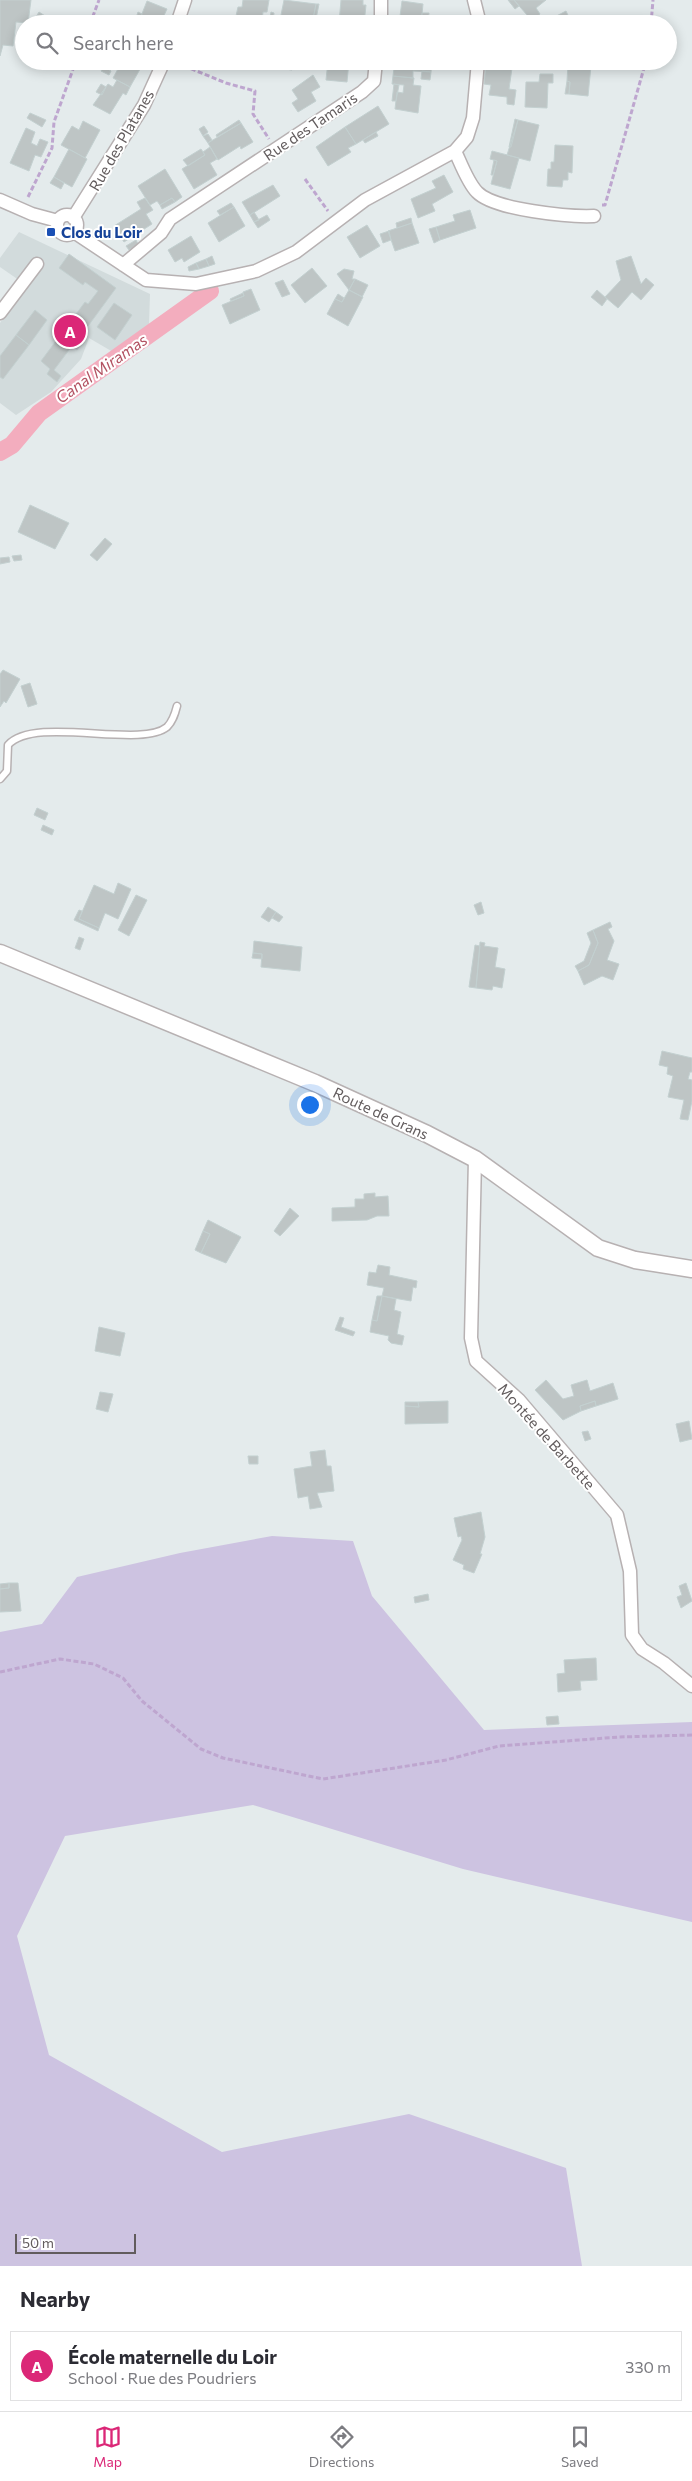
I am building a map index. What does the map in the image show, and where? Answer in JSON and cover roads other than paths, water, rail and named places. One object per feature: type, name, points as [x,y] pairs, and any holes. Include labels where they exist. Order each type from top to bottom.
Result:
[{"type":"street","points":[[180,15],[185,0]]},
{"type":"street","points":[[381,0],[381,15]]},
{"type":"street","points":[[474,0],[478,15]]},
{"type":"street","name":"Rue des Platanes","points":[[73,218],[144,106],[160,70]]},
{"type":"street","name":"Rue des Tamaris","points":[[123,265],[161,233],[170,219],[362,92],[374,81],[375,70]]},
{"type":"street","points":[[74,232],[146,280],[196,284],[256,271],[296,252],[364,200],[455,151],[466,137],[473,118],[477,70]]},
{"type":"street","points":[[455,151],[477,192],[494,203],[572,217],[596,211]]},
{"type":"street","points":[[0,200],[58,221]]},
{"type":"street","points":[[65,215],[73,218],[76,226],[74,232],[62,234],[58,230],[58,221],[65,215]]},
{"type":"street","points":[[0,313],[37,264]]},
{"type":"street","name":"Route de Grans","points":[[0,952],[315,1083],[475,1159],[598,1248],[636,1260],[692,1269]]},
{"type":"street","name":"Montée de Barbette","points":[[475,1159],[470,1338],[476,1361],[519,1400],[617,1515],[630,1571],[632,1635],[642,1649],[664,1663],[692,1686]]},
{"type":"lane","points":[[0,779],[7,772],[8,745],[21,737],[79,732],[136,734],[154,732],[168,726],[177,706]]},
{"type":"waterway","name":"Canal Miramas","points":[[0,452],[12,445],[39,413],[210,291]]},
{"type":"place","name":"Clos du Loir","points":[[51,232]]},
{"type":"place","name":"École maternelle du Loir","points":[[70,331]]}]
